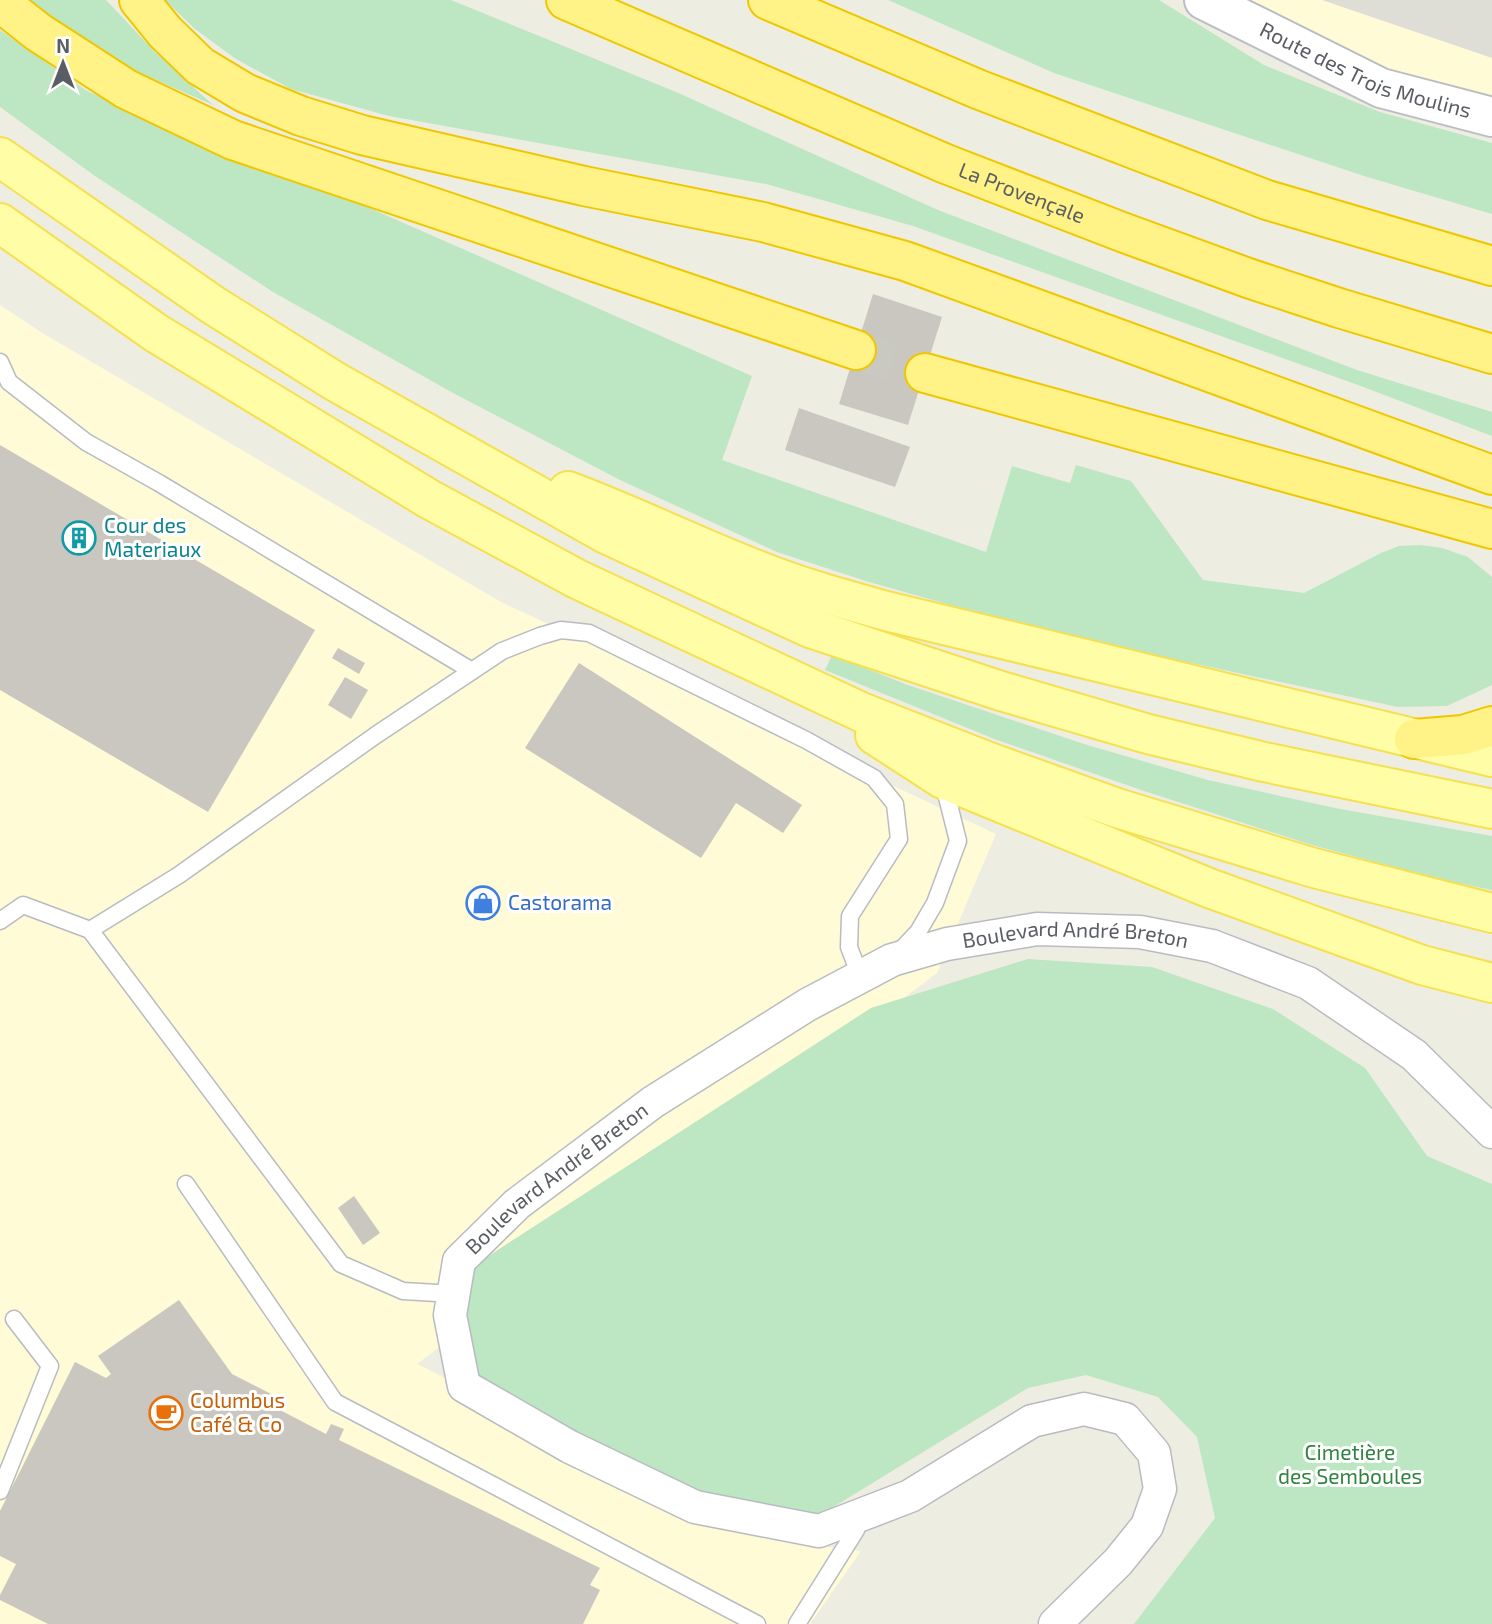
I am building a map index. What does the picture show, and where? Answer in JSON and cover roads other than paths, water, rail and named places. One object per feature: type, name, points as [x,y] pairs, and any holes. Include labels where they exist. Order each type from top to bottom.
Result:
[{"type":"highway","points":[[139,0],[164,32],[200,66],[245,93],[301,116],[362,135],[763,222],[905,261],[1492,475]]},
{"type":"highway","name":"La Provençale","points":[[566,0],[946,164],[1122,232],[1248,278],[1492,354]]},
{"type":"highway","points":[[768,0],[980,90],[1267,201],[1492,266]]},
{"type":"highway","points":[[0,2],[38,32],[126,89],[233,140],[856,350]]},
{"type":"highway","points":[[925,373],[1492,529]]},
{"type":"highway","points":[[1335,486],[1450,529],[1492,548]]},
{"type":"highway","points":[[1414,739],[1463,735],[1492,726]]},
{"type":"main road","points":[[0,157],[214,305],[337,382],[447,446],[606,534],[810,628],[1001,691],[1148,734],[1264,762],[1492,809]]},
{"type":"main road","points":[[0,223],[156,334],[429,499],[577,579],[861,712],[1117,808],[1314,868],[1492,913]]},
{"type":"main road","points":[[447,446],[624,512],[758,571],[825,594],[1492,757]]},
{"type":"main road","points":[[770,668],[943,779],[1209,888],[1422,965],[1492,983]]},
{"type":"street","name":"Route des Trois Moulins","points":[[1204,0],[1381,88],[1492,117]]},
{"type":"street","name":"Boulevard André Breton","points":[[1055,1624],[1118,1562],[1147,1526],[1160,1489],[1154,1453],[1125,1419],[1084,1409],[1032,1421],[910,1496],[819,1531],[695,1507],[570,1447],[464,1386],[450,1315],[459,1261],[517,1204],[653,1102],[807,1005],[892,960],[947,944],[1037,929],[1140,932],[1212,946],[1308,983],[1414,1055],[1492,1132]]},
{"type":"lane","points":[[0,362],[9,382],[86,442],[159,482],[472,671]]},
{"type":"lane","points":[[0,397],[9,382]]},
{"type":"lane","points":[[90,930],[179,874],[376,735],[502,651],[561,631],[589,633],[806,740],[874,778],[895,804],[900,839],[850,916],[849,947],[860,976]]},
{"type":"lane","points":[[892,960],[918,932],[935,903],[958,841],[943,779]]},
{"type":"lane","points":[[0,921],[23,905],[90,930],[341,1264],[402,1291],[454,1294]]},
{"type":"lane","points":[[186,1184],[335,1402],[757,1624]]},
{"type":"lane","points":[[0,1491],[50,1366],[14,1319]]},
{"type":"lane","points":[[797,1624],[856,1530],[860,1515]]},
{"type":"tunnel","points":[[856,350],[925,373]]},
{"type":"place","name":"Cour des Materiaux","points":[[79,538]]},
{"type":"place","name":"Castorama","points":[[483,903]]},
{"type":"place","name":"Columbus Café & Co","points":[[166,1413]]},
{"type":"park label","name":"Cimetière des Semboules","points":[[1350,1465]]}]
